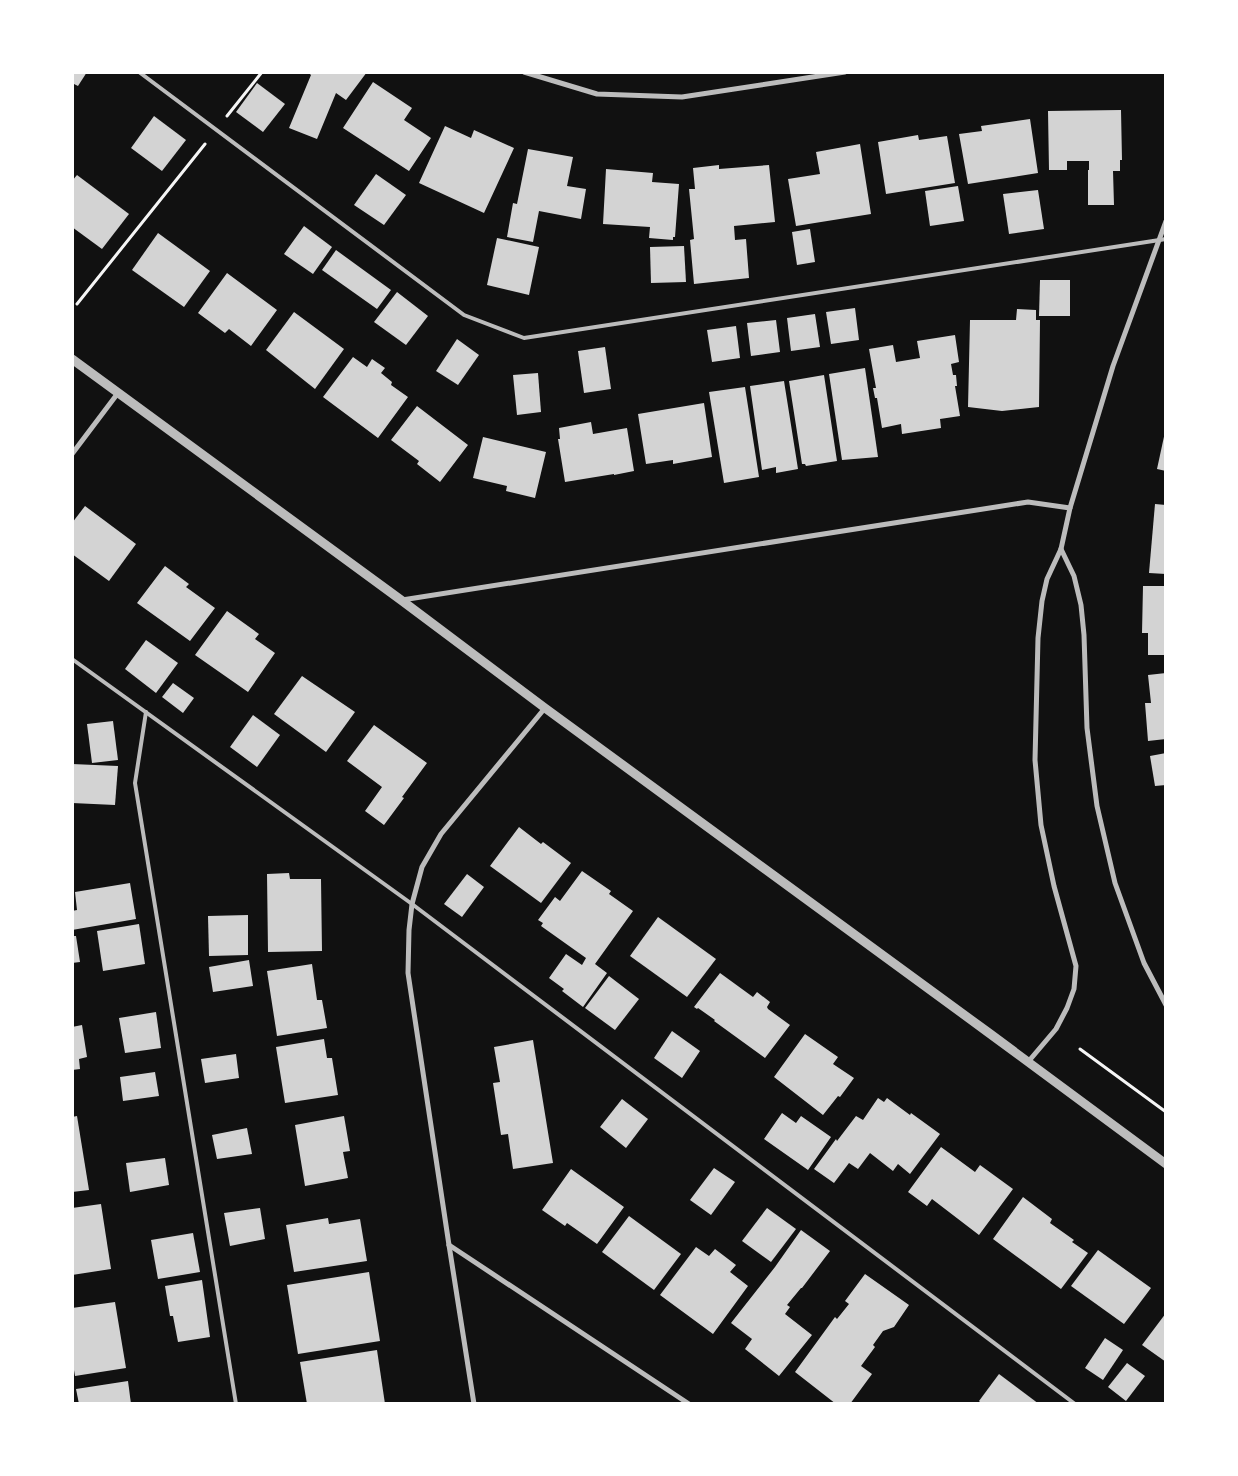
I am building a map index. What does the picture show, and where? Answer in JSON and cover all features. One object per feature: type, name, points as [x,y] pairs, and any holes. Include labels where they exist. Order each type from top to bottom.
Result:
[{"type":"street","points":[[524,72],[597,94],[682,97],[845,72]]},
{"type":"street","points":[[1028,1062],[1056,1029],[1068,1008],[1074,989],[1076,966],[1054,886],[1041,825],[1035,760],[1038,638],[1042,601],[1047,579],[1061,548],[1070,508],[1113,366],[1166,221]]},
{"type":"street","points":[[72,360],[1166,1164]]},
{"type":"street","points":[[72,454],[118,393]]},
{"type":"street","points":[[401,600],[1028,502],[1070,508]]},
{"type":"street","points":[[1061,548],[1074,576],[1082,605],[1087,728],[1097,806],[1115,883],[1144,963],[1166,1004]]},
{"type":"street","points":[[474,1404],[408,973],[409,930],[412,904],[422,866],[440,834],[545,708]]},
{"type":"street","points":[[449,1245],[689,1404]]},
{"type":"lane","points":[[139,72],[464,315],[524,338],[1166,239]]},
{"type":"lane","points":[[72,658],[412,904],[1075,1404]]},
{"type":"lane","points":[[146,712],[135,783],[236,1404]]},
{"type":"path","points":[[231,111],[262,72]]},
{"type":"path","points":[[77,304],[201,149]]},
{"type":"path","points":[[1080,1049],[1166,1112]]},
{"type":"building","points":[[72,72],[87,72],[78,86],[72,83]]},
{"type":"building","points":[[308,72],[367,72],[346,100],[336,93],[317,139],[289,128],[311,75]]},
{"type":"building","points":[[373,82],[412,108],[404,120],[431,138],[409,171],[343,128]]},
{"type":"building","points":[[257,83],[285,104],[263,132],[236,112]]},
{"type":"building","points":[[1121,110],[1122,160],[1120,160],[1120,171],[1113,171],[1114,205],[1088,205],[1089,161],[1067,161],[1067,170],[1049,170],[1048,111]]},
{"type":"building","points":[[154,116],[186,140],[162,171],[131,148]]},
{"type":"building","points":[[1030,119],[1038,173],[968,184],[959,134],[982,131],[981,126]]},
{"type":"building","points":[[445,126],[471,138],[474,130],[514,148],[484,213],[419,183]]},
{"type":"building","points":[[918,135],[919,140],[947,136],[955,183],[886,194],[878,142]]},
{"type":"building","points":[[860,144],[871,214],[796,226],[788,179],[820,174],[816,152]]},
{"type":"building","points":[[528,149],[573,157],[567,186],[586,189],[581,219],[539,211],[533,242],[507,237],[513,203],[517,204]]},
{"type":"building","points":[[719,165],[719,169],[769,165],[775,222],[734,226],[735,240],[746,239],[749,278],[694,284],[690,240],[694,239],[689,189],[695,189],[693,168]]},
{"type":"building","points":[[606,169],[653,173],[652,182],[679,184],[675,237],[673,237],[673,240],[649,238],[650,227],[603,224]]},
{"type":"building","points":[[376,174],[406,195],[384,225],[354,205]]},
{"type":"building","points":[[77,175],[129,214],[102,249],[72,227],[72,181]]},
{"type":"building","points":[[958,186],[964,221],[930,226],[925,191]]},
{"type":"building","points":[[1038,190],[1044,229],[1009,234],[1003,194]]},
{"type":"building","points":[[304,226],[332,247],[313,274],[284,254]]},
{"type":"building","points":[[810,229],[815,262],[797,265],[792,232]]},
{"type":"building","points":[[158,233],[210,271],[184,307],[132,270]]},
{"type":"building","points":[[497,238],[539,247],[529,295],[487,285]]},
{"type":"building","points":[[684,246],[686,282],[651,283],[650,247]]},
{"type":"building","points":[[336,250],[391,290],[377,309],[322,270]]},
{"type":"building","points":[[227,273],[277,310],[251,346],[229,329],[225,333],[198,313]]},
{"type":"building","points":[[1040,280],[1070,280],[1070,316],[1039,316]]},
{"type":"building","points":[[397,292],[428,316],[406,345],[374,322]]},
{"type":"building","points":[[855,308],[859,340],[831,344],[826,312]]},
{"type":"building","points":[[1017,309],[1036,310],[1036,320],[1040,320],[1039,407],[1002,411],[968,407],[970,320],[1016,320]]},
{"type":"building","points":[[294,312],[344,349],[315,389],[266,350]]},
{"type":"building","points":[[815,314],[820,347],[791,351],[787,318]]},
{"type":"building","points":[[776,320],[780,352],[751,356],[747,323]]},
{"type":"building","points":[[736,326],[740,358],[712,362],[707,330]]},
{"type":"building","points":[[955,335],[959,362],[951,364],[953,375],[956,375],[957,386],[955,386],[960,416],[940,419],[941,428],[902,434],[901,424],[882,428],[877,398],[875,398],[873,388],[876,388],[869,349],[893,345],[896,362],[920,358],[917,341]]},
{"type":"building","points":[[457,339],[479,355],[458,385],[436,371]]},
{"type":"building","points":[[605,347],[611,389],[584,393],[578,351]]},
{"type":"building","points":[[353,357],[367,367],[372,359],[385,368],[381,373],[392,382],[391,385],[408,397],[378,438],[323,397]]},
{"type":"building","points":[[865,368],[878,457],[842,460],[829,374]]},
{"type":"building","points":[[538,373],[541,412],[517,415],[513,375]]},
{"type":"building","points":[[824,375],[837,461],[806,466],[802,464],[789,381]]},
{"type":"building","points":[[784,381],[798,469],[776,473],[776,467],[762,470],[750,386]]},
{"type":"building","points":[[745,387],[759,477],[724,483],[709,392]]},
{"type":"building","points":[[704,403],[712,457],[673,464],[673,460],[646,464],[638,414]]},
{"type":"building","points":[[417,406],[468,445],[440,482],[417,464],[419,461],[391,440]]},
{"type":"building","points":[[591,422],[593,434],[627,428],[634,471],[565,482],[558,439],[560,439],[559,428]]},
{"type":"building","points":[[1166,432],[1166,471],[1157,469]]},
{"type":"building","points":[[483,437],[546,452],[535,498],[506,491],[507,486],[473,478]]},
{"type":"building","points":[[1155,504],[1166,505],[1166,574],[1149,573]]},
{"type":"building","points":[[85,506],[136,544],[109,581],[72,554],[72,523]]},
{"type":"building","points":[[165,566],[189,584],[186,587],[215,608],[190,641],[137,603]]},
{"type":"building","points":[[1143,586],[1166,586],[1166,655],[1148,655],[1148,633],[1142,633]]},
{"type":"building","points":[[227,611],[259,634],[255,639],[275,653],[248,692],[195,655]]},
{"type":"building","points":[[146,640],[178,663],[156,693],[125,669]]},
{"type":"building","points":[[1166,673],[1166,739],[1148,741],[1145,703],[1151,703],[1148,675]]},
{"type":"building","points":[[302,676],[355,712],[326,752],[274,714]]},
{"type":"building","points":[[173,683],[194,698],[183,713],[162,697]]},
{"type":"building","points":[[253,715],[280,735],[257,767],[230,747]]},
{"type":"building","points":[[113,721],[118,760],[92,763],[87,724]]},
{"type":"building","points":[[374,725],[427,763],[384,825],[365,811],[382,787],[347,761]]},
{"type":"building","points":[[1166,753],[1166,785],[1155,786],[1150,756]]},
{"type":"building","points":[[72,764],[118,766],[115,805],[72,803]]},
{"type":"building","points":[[519,827],[571,863],[541,903],[490,866]]},
{"type":"building","points":[[582,871],[611,891],[609,894],[633,911],[595,964],[607,973],[583,1007],[549,978],[566,954],[582,965],[586,958],[541,926],[543,923],[538,920],[555,897],[560,901]]},
{"type":"building","points":[[289,873],[290,879],[321,879],[322,951],[268,952],[267,874]]},
{"type":"building","points":[[467,874],[484,887],[462,917],[444,904]]},
{"type":"building","points":[[130,883],[136,919],[72,930],[72,911],[77,910],[75,892]]},
{"type":"building","points":[[248,915],[248,955],[209,956],[208,916]]},
{"type":"building","points":[[658,917],[716,959],[687,997],[630,956]]},
{"type":"building","points":[[139,924],[145,964],[103,971],[97,931]]},
{"type":"building","points":[[72,936],[76,936],[80,962],[72,963]]},
{"type":"building","points":[[249,960],[253,986],[213,992],[209,967]]},
{"type":"building","points":[[312,964],[317,1000],[322,1000],[327,1028],[277,1036],[267,971]]},
{"type":"building","points":[[720,973],[753,997],[757,992],[770,1002],[767,1007],[768,1009],[790,1025],[765,1058],[715,1020],[694,1007]]},
{"type":"building","points":[[609,976],[639,999],[615,1030],[585,1008]]},
{"type":"building","points":[[156,1012],[161,1048],[125,1053],[119,1018]]},
{"type":"building","points":[[82,1025],[87,1057],[79,1059],[80,1069],[72,1070],[72,1027]]},
{"type":"building","points":[[672,1031],[700,1051],[682,1078],[654,1058]]},
{"type":"building","points":[[805,1034],[838,1057],[833,1064],[854,1078],[823,1115],[774,1077]]},
{"type":"building","points":[[324,1039],[327,1058],[332,1058],[338,1095],[285,1103],[276,1047]]},
{"type":"building","points":[[533,1040],[553,1163],[513,1169],[508,1134],[501,1135],[493,1083],[500,1082],[494,1047]]},
{"type":"building","points":[[236,1054],[239,1078],[205,1083],[201,1059]]},
{"type":"building","points":[[155,1072],[159,1096],[123,1101],[120,1077]]},
{"type":"building","points":[[878,1098],[884,1102],[887,1098],[940,1134],[910,1174],[898,1164],[893,1171],[870,1153],[858,1169],[849,1163],[834,1183],[814,1169],[856,1116],[863,1120]]},
{"type":"building","points":[[622,1099],[648,1119],[626,1148],[600,1127]]},
{"type":"building","points":[[782,1113],[796,1123],[801,1116],[831,1137],[808,1170],[764,1139]]},
{"type":"building","points":[[77,1116],[89,1190],[72,1192],[72,1117]]},
{"type":"building","points":[[344,1116],[350,1151],[343,1152],[348,1178],[305,1186],[295,1125]]},
{"type":"building","points":[[247,1128],[252,1154],[217,1159],[212,1135]]},
{"type":"building","points":[[941,1147],[975,1172],[980,1165],[1013,1189],[979,1235],[932,1199],[927,1206],[908,1192]]},
{"type":"building","points":[[165,1158],[169,1185],[130,1192],[126,1163]]},
{"type":"building","points":[[714,1168],[735,1182],[711,1215],[690,1200]]},
{"type":"building","points":[[571,1169],[624,1207],[597,1244],[567,1223],[565,1226],[542,1210]]},
{"type":"building","points":[[1023,1197],[1052,1219],[1050,1223],[1074,1240],[1072,1242],[1088,1253],[1061,1289],[993,1239]]},
{"type":"building","points":[[101,1204],[111,1269],[72,1275],[72,1208]]},
{"type":"building","points":[[260,1208],[265,1239],[230,1246],[224,1213]]},
{"type":"building","points":[[767,1208],[796,1229],[771,1262],[742,1241]]},
{"type":"building","points":[[629,1216],[681,1254],[654,1290],[602,1252]]},
{"type":"building","points":[[328,1218],[329,1224],[360,1219],[367,1261],[294,1272],[286,1225]]},
{"type":"building","points":[[801,1230],[830,1251],[787,1305],[790,1307],[785,1314],[812,1335],[779,1376],[745,1349],[752,1339],[731,1323]]},
{"type":"building","points":[[193,1233],[200,1272],[158,1279],[151,1240]]},
{"type":"building","points":[[696,1247],[709,1256],[715,1249],[736,1265],[730,1272],[748,1286],[713,1334],[660,1295]]},
{"type":"building","points":[[1098,1250],[1151,1288],[1124,1324],[1071,1286]]},
{"type":"building","points":[[369,1272],[380,1341],[298,1354],[287,1285]]},
{"type":"building","points":[[865,1274],[909,1305],[894,1327],[883,1331],[873,1345],[875,1347],[861,1366],[872,1374],[850,1404],[836,1404],[795,1372],[835,1317],[837,1319],[849,1304],[845,1301]]},
{"type":"building","points":[[202,1280],[210,1337],[178,1342],[173,1316],[170,1316],[165,1286]]},
{"type":"building","points":[[115,1302],[126,1368],[75,1376],[72,1358],[72,1346],[74,1346],[72,1308]]},
{"type":"building","points":[[1166,1313],[1166,1362],[1142,1345]]},
{"type":"building","points":[[1105,1338],[1123,1350],[1103,1380],[1085,1368]]},
{"type":"building","points":[[377,1350],[385,1404],[307,1404],[300,1362]]},
{"type":"building","points":[[1127,1363],[1145,1376],[1126,1401],[1108,1387]]},
{"type":"building","points":[[999,1374],[1039,1404],[982,1404],[979,1401]]},
{"type":"building","points":[[128,1381],[131,1404],[79,1404],[76,1389]]}]
